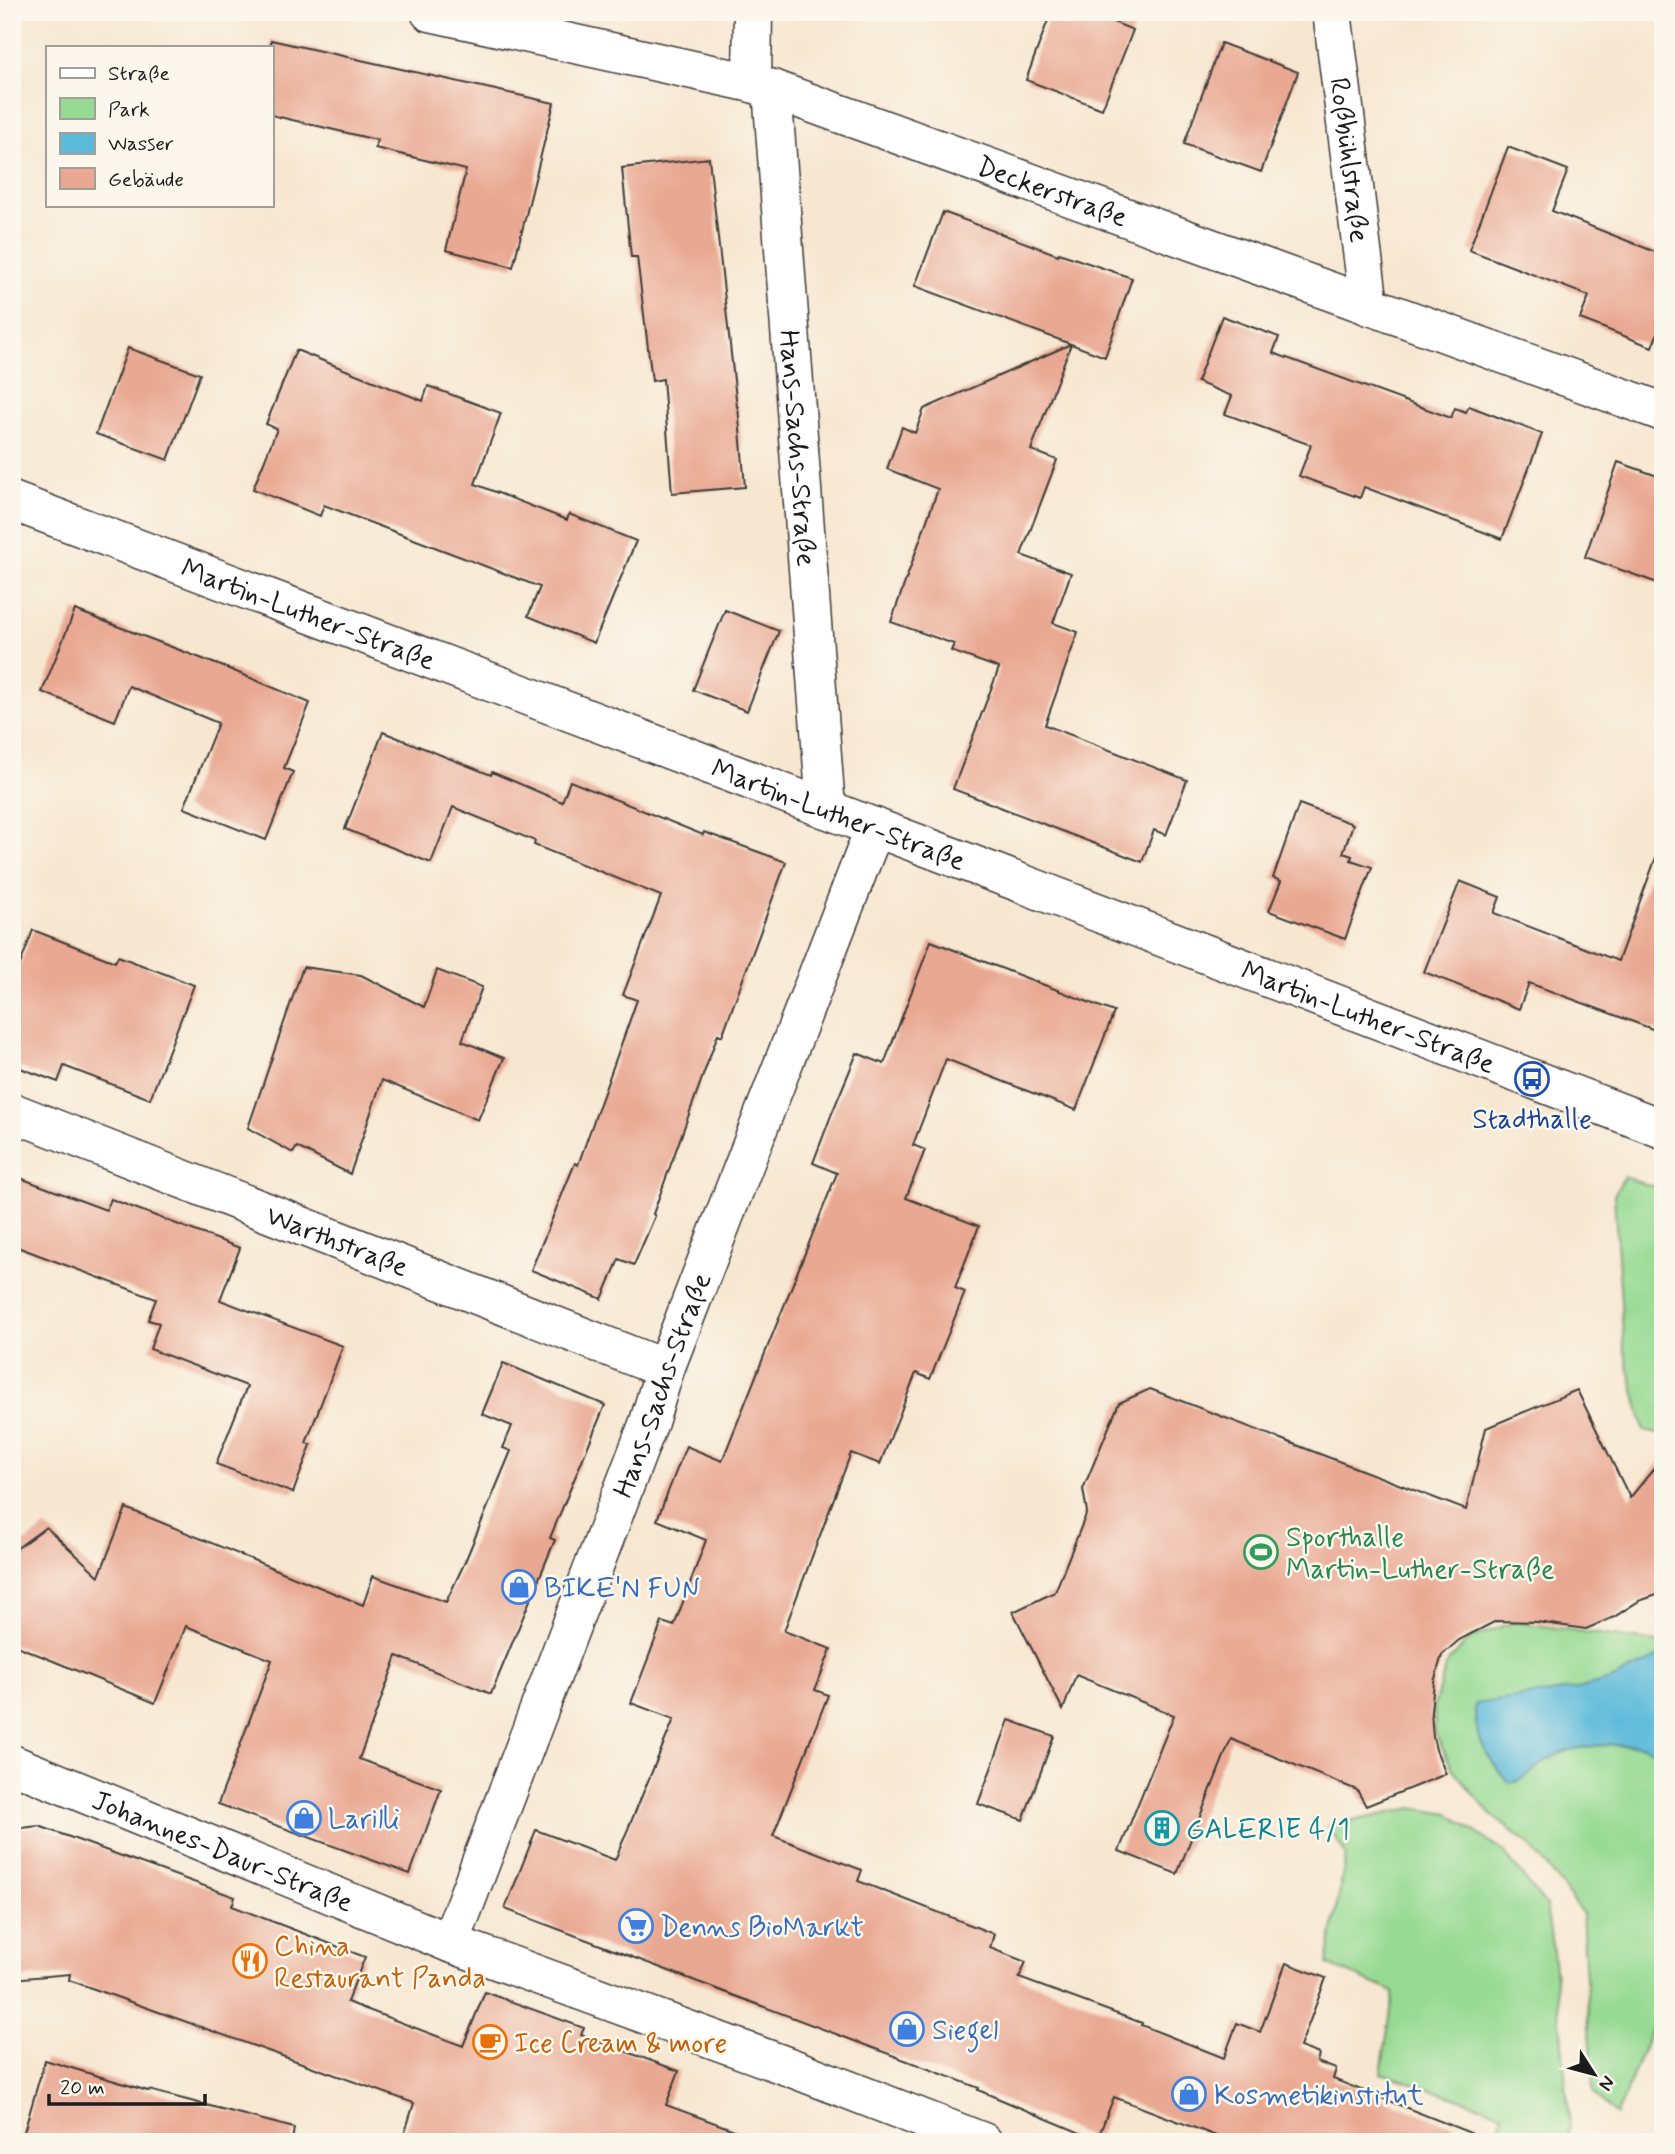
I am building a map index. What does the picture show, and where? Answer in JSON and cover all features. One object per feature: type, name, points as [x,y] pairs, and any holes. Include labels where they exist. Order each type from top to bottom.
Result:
[{"type":"street","name":"Deckerstraße","points":[[430,12],[762,86],[1663,412]]},
{"type":"street","name":"Hans-Sachs-Straße","points":[[753,12],[762,86],[826,809]]},
{"type":"street","name":"Roßbühlstraße","points":[[1332,12],[1369,306]]},
{"type":"street","name":"Martin-Luther-Straße","points":[[12,501],[875,827],[1663,1129]]},
{"type":"street","name":"Hans-Sachs-Straße","points":[[450,1943],[649,1422],[664,1369],[875,827]]},
{"type":"street","name":"Warthstraße","points":[[12,1112],[664,1369]]},
{"type":"street","name":"Johannes-Daur-Straße","points":[[12,1764],[450,1943],[792,2068],[983,2142]]},
{"type":"green space","points":[[1624,1177],[1663,1190],[1663,1435],[1644,1431],[1624,1349],[1614,1195]]},
{"type":"green space","points":[[1514,1622],[1663,1643],[1663,1999],[1617,2115],[1593,2093],[1582,1913],[1527,1843],[1490,1814],[1453,1769],[1435,1734],[1434,1706],[1447,1663],[1471,1638]]},
{"type":"green space","points":[[1413,1808],[1449,1814],[1503,1851],[1546,1906],[1554,1959],[1570,2126],[1567,2142],[1495,2142],[1503,2113],[1381,2073],[1394,1992],[1327,1964],[1346,1855],[1328,1826]]},
{"type":"water","points":[[1663,1655],[1663,1748],[1653,1750],[1644,1746],[1619,1745],[1569,1750],[1541,1764],[1525,1777],[1509,1783],[1483,1747],[1477,1727],[1475,1704],[1577,1689],[1611,1680]]},
{"type":"building","points":[[1051,12],[1089,12],[1133,30],[1102,109],[1026,80]]},
{"type":"building","points":[[271,40],[554,103],[513,267],[446,250],[466,170],[375,148],[377,140],[273,115]]},
{"type":"building","points":[[1221,43],[1298,72],[1261,172],[1184,144]]},
{"type":"building","points":[[1508,147],[1568,170],[1552,211],[1663,255],[1663,321],[1652,347],[1580,319],[1589,296],[1469,250]]},
{"type":"building","points":[[709,158],[745,487],[672,493],[663,379],[652,381],[637,257],[631,257],[622,168]]},
{"type":"building","points":[[943,212],[1058,255],[1059,253],[1132,278],[1105,357],[915,286]]},
{"type":"building","points":[[1222,316],[1279,337],[1273,353],[1451,418],[1455,408],[1466,412],[1469,406],[1542,434],[1502,539],[1364,487],[1360,498],[1299,476],[1311,445],[1225,414],[1232,396],[1197,382]]},
{"type":"building","points":[[1071,344],[1031,450],[1057,460],[1021,555],[1071,573],[1053,623],[1078,632],[1045,725],[1187,780],[1166,835],[1154,830],[1142,862],[953,789],[999,668],[951,651],[954,644],[891,622],[938,489],[887,469],[902,427],[915,433],[924,409]]},
{"type":"building","points":[[128,348],[200,374],[168,460],[96,434]]},
{"type":"building","points":[[296,350],[423,401],[428,386],[501,413],[475,484],[567,520],[569,514],[636,541],[594,643],[528,616],[540,587],[324,505],[320,516],[253,489],[277,429],[266,424]]},
{"type":"building","points":[[1618,462],[1663,478],[1663,585],[1585,557]]},
{"type":"building","points":[[75,610],[310,703],[284,768],[293,772],[266,840],[184,808],[218,723],[129,686],[115,721],[42,692]]},
{"type":"building","points":[[725,610],[779,631],[747,711],[693,690]]},
{"type":"building","points":[[383,732],[491,775],[492,772],[562,802],[570,781],[703,835],[704,832],[786,862],[722,1036],[718,1034],[653,1214],[655,1216],[634,1265],[619,1259],[602,1299],[531,1270],[575,1163],[578,1165],[637,1000],[623,995],[661,896],[534,845],[535,841],[453,807],[431,863],[345,829]]},
{"type":"building","points":[[1299,804],[1353,824],[1343,853],[1352,856],[1351,860],[1372,867],[1345,939],[1269,911],[1281,881],[1273,878]]},
{"type":"building","points":[[1658,852],[1663,853],[1663,1033],[1529,983],[1519,1009],[1424,972],[1460,881],[1500,897],[1494,913],[1618,961]]},
{"type":"building","points":[[33,930],[115,962],[118,956],[194,985],[150,1099],[64,1066],[58,1082],[12,1065],[12,986]]},
{"type":"building","points":[[931,941],[1114,1012],[1076,1110],[946,1059],[913,1145],[925,1150],[906,1198],[979,1226],[955,1288],[965,1292],[930,1379],[916,1373],[880,1464],[851,1453],[784,1631],[831,1649],[815,1690],[828,1695],[773,1836],[862,1870],[858,1881],[994,1934],[990,1948],[1026,1962],[1019,1978],[1142,2023],[1141,2025],[1224,2058],[1237,2023],[1260,2032],[1286,1963],[1326,1978],[1300,2047],[1319,2054],[1317,2062],[1336,2069],[1333,2079],[1486,2139],[1485,2142],[1232,2142],[1114,2097],[1097,2140],[978,2090],[979,2088],[505,1909],[536,1830],[615,1860],[674,1719],[631,1703],[662,1622],[674,1626],[706,1540],[657,1520],[686,1446],[722,1461],[837,1173],[813,1163],[832,1113],[857,1053],[884,1064]]},
{"type":"building","points":[[303,967],[361,975],[424,1007],[437,970],[482,987],[462,1041],[504,1058],[478,1120],[382,1080],[350,1174],[297,1147],[293,1153],[248,1128]]},
{"type":"building","points":[[12,1175],[106,1210],[111,1199],[240,1248],[220,1300],[343,1346],[306,1443],[311,1445],[293,1493],[216,1464],[247,1386],[150,1349],[159,1323],[148,1320],[156,1299],[12,1245]]},
{"type":"building","points":[[503,1363],[605,1405],[550,1538],[555,1540],[491,1694],[397,1656],[359,1759],[441,1789],[410,1874],[218,1804],[272,1660],[186,1626],[155,1703],[12,1644],[12,1552],[46,1527],[99,1576],[126,1508],[363,1605],[373,1576],[446,1602],[511,1451],[503,1448],[512,1426],[482,1414]]},
{"type":"building","points":[[1150,1389],[1466,1510],[1486,1428],[1577,1390],[1630,1498],[1663,1457],[1663,1593],[1639,1601],[1614,1617],[1586,1629],[1537,1622],[1496,1621],[1459,1640],[1442,1655],[1434,1682],[1431,1712],[1436,1750],[1446,1774],[1366,1806],[1357,1790],[1231,1739],[1177,1874],[1119,1851],[1174,1715],[1076,1675],[1063,1710],[1013,1612],[1055,1592],[1087,1512],[1083,1489],[1119,1403]]},
{"type":"building","points":[[1009,1720],[1054,1736],[1023,1820],[978,1804]]},
{"type":"building","points":[[39,1826],[235,1897],[232,1906],[365,1957],[347,2002],[463,2046],[485,1992],[584,2028],[581,2035],[679,2071],[666,2105],[753,2137],[752,2142],[402,2142],[414,2103],[69,1980],[70,1974],[12,1979],[12,1829]]},
{"type":"building","points":[[45,2060],[148,2091],[294,2128],[292,2142],[21,2142]]},
{"type":"place","name":"Stadthalle","points":[[1532,1079]]},
{"type":"place","name":"Sporthalle Martin-Luther-Straße","points":[[1261,1552]]},
{"type":"place","name":"BIKE'N FUN","points":[[519,1587]]},
{"type":"place","name":"Larilli","points":[[304,1818]]},
{"type":"place","name":"GALERIE 4/1","points":[[1162,1828]]},
{"type":"place","name":"Denns BioMarkt","points":[[636,1926]]},
{"type":"place","name":"China Restaurant Panda","points":[[250,1961]]},
{"type":"place","name":"Siegel","points":[[907,2029]]},
{"type":"place","name":"Ice Cream & more","points":[[490,2042]]},
{"type":"place","name":"Kosmetikinstitut","points":[[1189,2094]]}]
